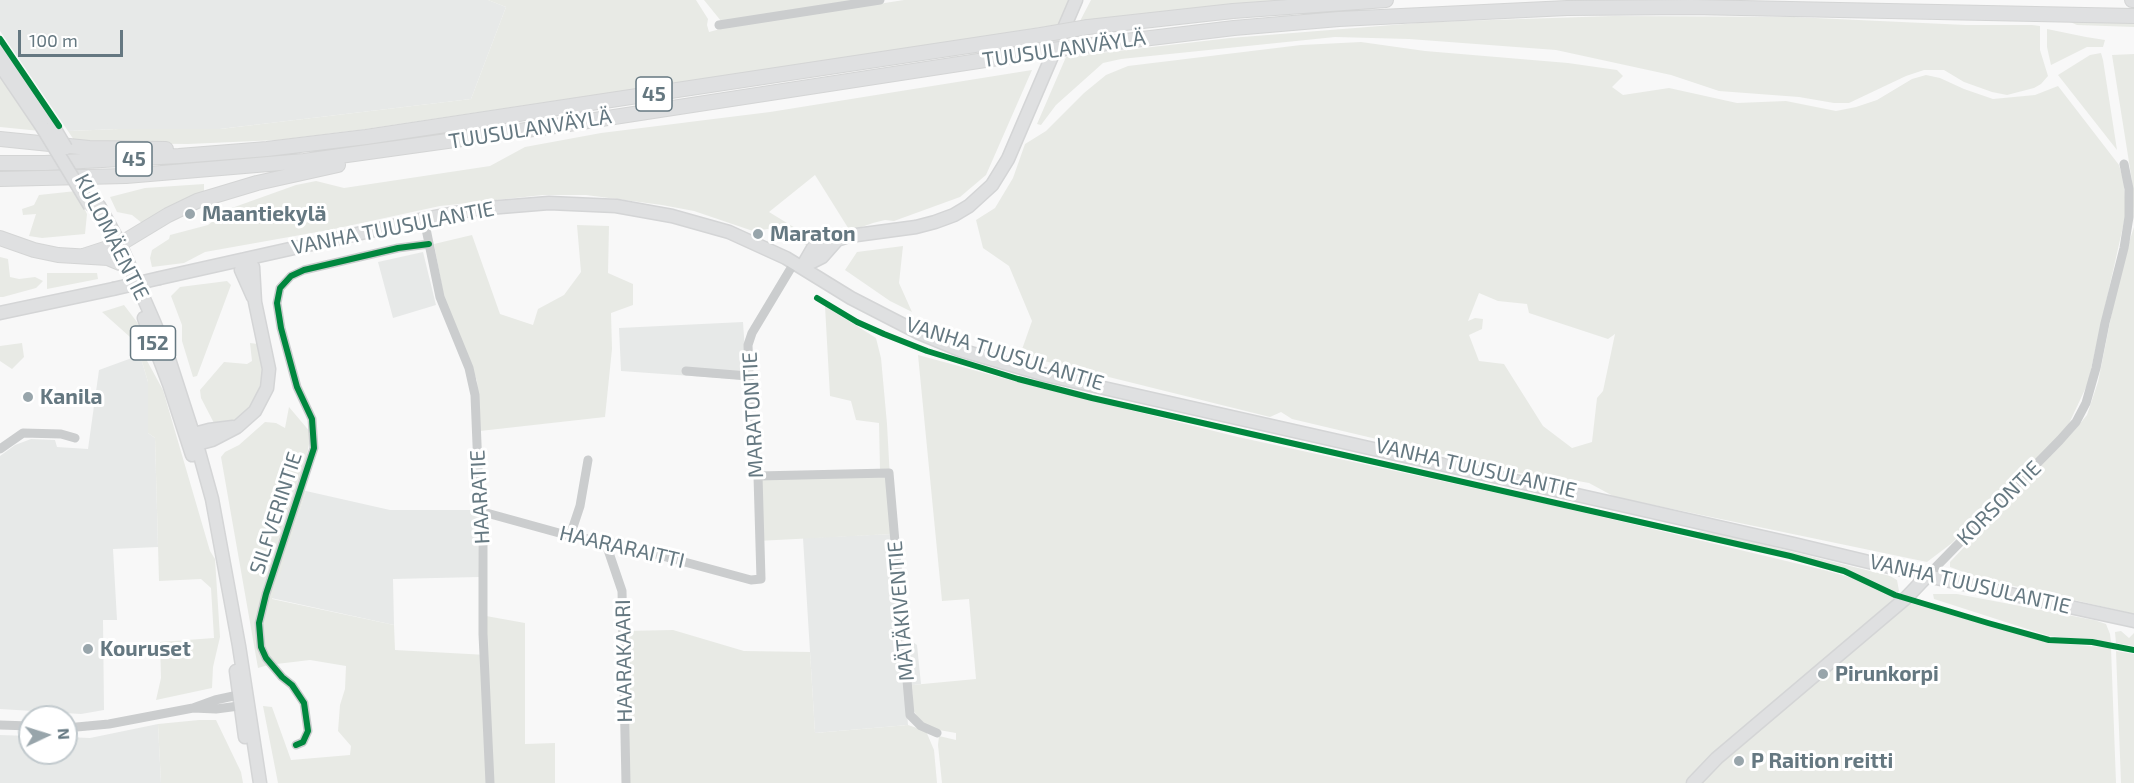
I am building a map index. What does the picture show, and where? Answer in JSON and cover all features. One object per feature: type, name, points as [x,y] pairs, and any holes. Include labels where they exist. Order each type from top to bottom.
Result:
[{"type":"highway","name":"TUUSULANVÄYLÄ","points":[[0,163],[128,159],[267,149],[366,137],[1088,27],[1233,11],[1386,0]]},
{"type":"highway","name":"TUUSULANVÄYLÄ","points":[[0,179],[183,172],[304,161],[418,146],[1037,51],[1234,28],[1362,18],[1567,8],[1692,7],[2134,16]]},
{"type":"highway","points":[[2,139],[89,148],[267,149]]},
{"type":"highway","points":[[83,256],[116,246],[168,215],[216,195],[265,181],[418,146]]},
{"type":"highway","points":[[0,238],[34,250],[58,255],[108,258],[120,263]]},
{"type":"main road","points":[[798,265],[813,248],[871,232],[916,227],[954,215],[969,206],[992,185],[1008,159],[1076,0]]},
{"type":"main road","name":"KULOMÄENTIE","points":[[0,48],[95,206],[168,356],[212,498],[234,619],[248,757],[255,783]]},
{"type":"main road","name":"KULOMÄENTIE","points":[[0,65],[48,126]]},
{"type":"main road","name":"VANHA TUUSULANTIE","points":[[0,313],[476,209],[582,203],[616,206],[672,216],[729,232],[798,265],[851,298],[919,333],[960,350],[1035,373],[2134,621]]},
{"type":"main road","name":"KULOMÄENTIE","points":[[116,246],[120,263],[193,440]]},
{"type":"main road","points":[[193,440],[213,440],[250,417],[260,405],[269,380],[268,359],[255,302],[241,270],[245,259]]},
{"type":"main road","name":"KORSONTIE","points":[[1693,783],[1717,758],[1906,597],[1927,576]]},
{"type":"main road","name":"KULOMÄENTIE","points":[[241,700],[260,783]]},
{"type":"street","points":[[719,25],[880,0]]},
{"type":"street","name":"KORSONTIE","points":[[1927,576],[2060,440],[2076,422],[2086,403],[2124,248],[2129,218],[2129,189],[2124,164]]},
{"type":"street","name":"HAARATIE","points":[[424,219],[440,297],[474,386],[479,493],[483,512],[483,634],[490,783]]},
{"type":"street","name":"SILFVERINTIE","points":[[296,745],[303,742],[309,731],[304,703],[292,685],[266,658],[261,647],[259,623],[266,594],[314,448],[312,419],[297,387],[281,328],[277,303],[280,288],[291,276],[304,270],[398,248],[429,244]]},
{"type":"street","name":"MARATONTIE","points":[[761,579],[758,476],[748,376],[748,345],[752,333],[798,265]]},
{"type":"street","points":[[686,371],[748,376]]},
{"type":"street","points":[[0,449],[23,434],[61,435],[75,438]]},
{"type":"street","points":[[570,536],[580,506],[588,460]]},
{"type":"street","name":"MÄTÄKIVENTIE","points":[[758,476],[889,473],[910,715],[921,726],[937,733]]},
{"type":"street","name":"HAARARAITTI","points":[[483,512],[570,536],[605,541],[751,580],[761,579]]},
{"type":"street","name":"HAARAKAARI","points":[[605,541],[622,591],[626,783]]},
{"type":"street","points":[[78,727],[109,724],[193,708],[215,700],[241,700]]},
{"type":"street","points":[[0,725],[18,726]]},
{"type":"shaded area","points":[[0,0],[488,0],[506,7],[471,99],[220,129],[68,131],[0,31]]},
{"type":"shaded area","points":[[488,0],[696,0],[708,19],[709,32],[904,0],[1071,0],[1061,24],[359,130],[278,140],[188,144],[76,143],[68,131],[220,129],[471,99],[506,7]]},
{"type":"shaded area","points":[[704,0],[858,0],[721,21]]},
{"type":"shaded area","points":[[1091,0],[1287,0],[1080,21]]},
{"type":"shaded area","points":[[1613,16],[1794,17],[2040,26],[2040,50],[2048,76],[2034,88],[2007,95],[1964,82],[1944,70],[1924,70],[1849,103],[1834,103],[1799,97],[1719,91],[1671,75],[1556,50],[1409,39],[1335,37],[1121,59],[1103,63],[1056,105],[1041,125],[1037,124],[1066,57],[1230,38],[1430,22]]},
{"type":"shaded area","points":[[2068,21],[2134,23],[2134,27],[2077,25]]},
{"type":"shaded area","points":[[2047,29],[2105,40],[2103,47],[2087,47],[2051,65],[2047,47]]},
{"type":"shaded area","points":[[1361,42],[1425,51],[1568,63],[1617,70],[1623,76],[1612,87],[1623,95],[1669,88],[1737,103],[1786,101],[1836,111],[1877,100],[1912,79],[1926,75],[1940,78],[1993,99],[2035,95],[2058,86],[2119,165],[2124,182],[2126,213],[2088,383],[2066,430],[1952,543],[1927,562],[1615,497],[1589,483],[1578,481],[1572,484],[1516,472],[1292,419],[1281,412],[1270,417],[1020,355],[1032,321],[1009,266],[983,248],[976,220],[995,208],[1013,178],[1025,144],[1046,131],[1084,93],[1106,75],[1128,66],[1301,45]],"holes":[[[1479,293],[1498,301],[1527,304],[1529,313],[1608,339],[1615,334],[1603,391],[1597,398],[1592,442],[1572,448],[1543,426],[1504,364],[1479,361],[1469,335],[1482,329],[1483,319],[1475,318],[1468,321]]]},
{"type":"shaded area","points":[[2101,53],[2117,150],[2058,75],[2090,55]]},
{"type":"shaded area","points":[[2134,54],[2134,227],[2132,181],[2112,55]]},
{"type":"shaded area","points":[[1032,70],[986,175],[960,197],[894,221],[885,220],[850,231],[815,175],[769,212],[810,237],[833,230],[835,235],[809,246],[768,229],[753,231],[694,211],[586,195],[543,195],[440,206],[334,229],[205,252],[184,263],[152,267],[150,258],[152,250],[169,239],[170,235],[208,225],[229,209],[296,185],[316,181],[344,188],[490,166],[525,147],[601,133],[770,112]]},
{"type":"shaded area","points":[[0,72],[40,131],[0,127]]},
{"type":"shaded area","points":[[204,184],[204,192],[165,209],[142,223],[132,215],[117,212],[110,197],[145,188]]},
{"type":"shaded area","points":[[76,191],[87,214],[85,234],[42,238],[29,236],[36,214],[23,215],[22,209],[34,205],[39,195]]},
{"type":"shaded area","points":[[577,225],[609,226],[608,273],[633,284],[633,305],[611,313],[612,349],[605,417],[480,431],[477,381],[444,297],[434,244],[472,235],[500,314],[533,325],[538,309],[564,295],[581,272]]},
{"type":"shaded area","points":[[2134,227],[2134,614],[1980,578],[1950,567],[1950,562],[2087,415],[2098,382],[2121,267]]},
{"type":"shaded area","points":[[903,246],[899,283],[912,312],[890,301],[845,270],[857,252]]},
{"type":"shaded area","points":[[423,252],[436,305],[393,318],[378,262]]},
{"type":"shaded area","points":[[0,257],[8,259],[10,277],[19,279],[35,277],[43,281],[36,288],[0,297]]},
{"type":"shaded area","points":[[47,273],[97,273],[98,279],[47,289]]},
{"type":"shaded area","points":[[227,281],[231,285],[197,376],[193,377],[182,341],[182,325],[171,296],[180,287]]},
{"type":"shaded area","points":[[124,305],[140,326],[140,348],[163,390],[210,551],[215,559],[220,637],[213,667],[212,688],[156,700],[161,678],[160,642],[214,638],[211,588],[201,579],[159,581],[155,438],[148,433],[148,382],[140,355],[130,337],[102,312]]},
{"type":"shaded area","points":[[825,306],[876,338],[881,358],[887,424],[893,534],[757,541],[754,473],[880,470],[879,423],[856,420],[851,401],[830,396]]},
{"type":"shaded area","points":[[743,322],[747,380],[621,371],[619,328]]},
{"type":"shaded area","points":[[22,343],[24,357],[12,369],[0,361],[0,346]]},
{"type":"shaded area","points":[[250,343],[258,344],[263,376],[254,406],[235,421],[215,425],[201,398],[200,390],[224,362],[247,364],[252,361]]},
{"type":"shaded area","points":[[140,355],[148,382],[148,433],[155,438],[158,547],[113,549],[117,620],[103,620],[104,710],[78,714],[78,705],[18,705],[18,710],[0,709],[0,456],[15,445],[31,439],[55,440],[57,447],[88,449],[99,370]]},
{"type":"shaded area","points":[[918,355],[1238,437],[1548,504],[1824,570],[1856,579],[1895,597],[1879,618],[1691,783],[942,783],[939,736],[956,740],[956,733],[933,729],[922,723],[913,710],[912,685],[976,679],[969,599],[942,601]]},
{"type":"shaded area","points":[[289,407],[311,433],[297,489],[306,491],[272,599],[394,625],[395,650],[487,655],[486,616],[525,623],[525,744],[555,743],[555,783],[278,783],[263,706],[272,707],[291,760],[350,755],[351,746],[338,731],[340,705],[345,689],[346,666],[310,660],[258,668],[221,457],[225,452],[239,445],[265,422],[276,423],[285,428]]},
{"type":"shaded area","points":[[306,491],[390,510],[478,510],[479,577],[393,579],[394,625],[271,598]]},
{"type":"shaded area","points":[[1700,531],[1718,533],[1890,576],[1897,580],[1899,591],[1898,593],[1860,575],[1825,564],[1696,533]]},
{"type":"shaded area","points":[[893,534],[907,638],[917,645],[921,684],[905,686],[908,725],[815,733],[803,538]]},
{"type":"shaded area","points":[[1933,594],[1957,594],[2094,620],[2106,624],[2111,642],[2049,636],[1934,599]]},
{"type":"shaded area","points":[[1907,602],[2046,642],[2111,648],[2116,783],[1695,783]]},
{"type":"shaded area","points":[[673,630],[744,651],[810,652],[815,733],[908,725],[926,731],[934,750],[937,783],[630,783],[623,631]]},
{"type":"shaded area","points":[[2121,631],[2129,638],[2134,633],[2134,646],[2116,643],[2115,632]]},
{"type":"shaded area","points":[[2116,651],[2134,654],[2134,783],[2121,783]]},
{"type":"shaded area","points":[[216,720],[241,772],[243,783],[161,783],[158,724]]},
{"type":"shaded area","points":[[158,724],[161,783],[0,783],[0,735],[18,736],[18,765],[78,765],[78,738],[90,738]]},
{"type":"cycle path","points":[[0,39],[59,126]]},
{"type":"cycle path","points":[[296,745],[303,742],[308,731],[304,703],[292,685],[266,658],[261,647],[259,623],[266,594],[314,448],[312,419],[297,387],[281,328],[277,303],[280,288],[291,276],[304,270],[398,248],[429,244]]},
{"type":"cycle path","points":[[817,298],[857,322],[884,334],[927,351],[1018,379],[1092,398],[1790,556],[1844,571],[1895,595],[2049,640],[2092,642],[2134,650]]},
{"type":"place","name":"Maantiekylä","points":[[190,214]]},
{"type":"place","name":"Maraton","points":[[758,234]]},
{"type":"place","name":"Kanila","points":[[28,397]]},
{"type":"place","name":"Kouruset","points":[[88,649]]},
{"type":"place","name":"Pirunkorpi","points":[[1823,674]]},
{"type":"place","name":"P Raition reitti","points":[[1739,761]]}]
